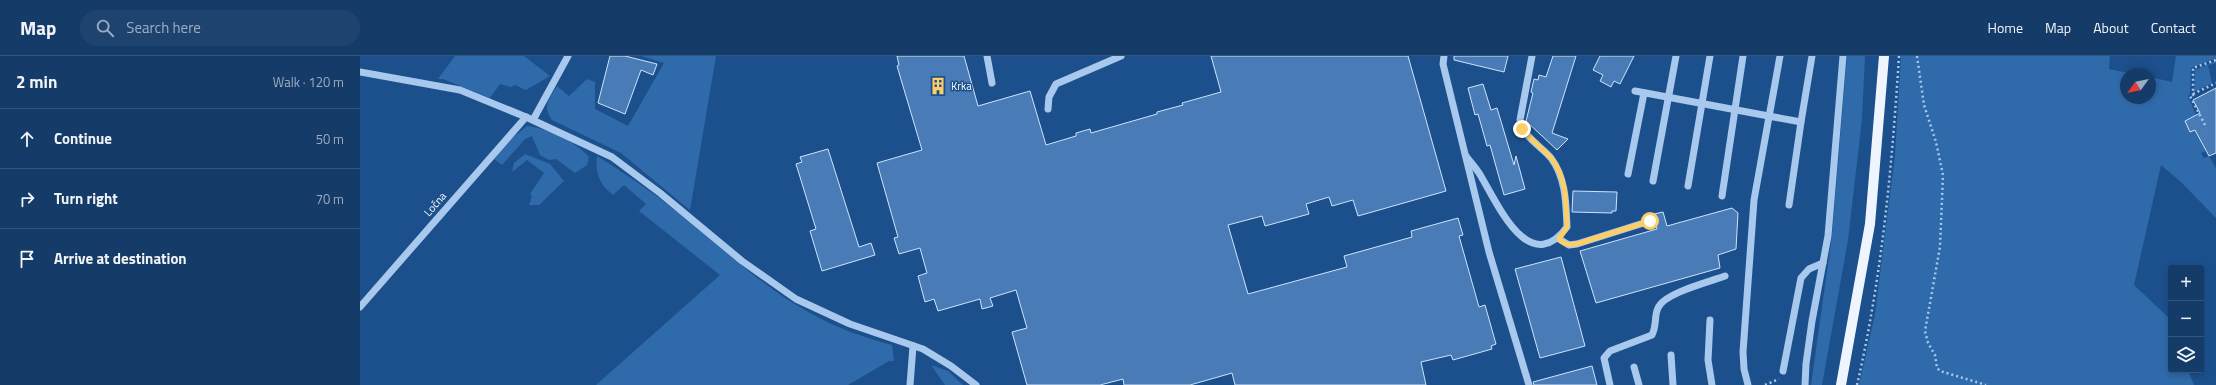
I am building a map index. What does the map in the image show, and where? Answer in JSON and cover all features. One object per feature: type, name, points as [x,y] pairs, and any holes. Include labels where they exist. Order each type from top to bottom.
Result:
[{"type":"main road","points":[[1841,385],[1870,224],[1884,56]]},
{"type":"street","name":"Ločna","points":[[360,307],[530,118],[568,56]]},
{"type":"street","points":[[987,56],[992,83]]},
{"type":"street","points":[[1048,109],[1049,97],[1056,84],[1121,56]]},
{"type":"street","points":[[1444,56],[1443,64],[1489,252],[1529,385]]},
{"type":"street","points":[[1466,156],[1482,177],[1498,208],[1519,235],[1539,244],[1549,245],[1559,239],[1567,227],[1565,189],[1561,177],[1551,158],[1533,143],[1522,129],[1520,120],[1532,56]]},
{"type":"street","points":[[1652,181],[1670,98],[1676,56]]},
{"type":"street","points":[[1688,186],[1710,56]]},
{"type":"street","points":[[1722,196],[1743,56]]},
{"type":"street","points":[[1748,385],[1744,369],[1743,352],[1754,200],[1780,56]]},
{"type":"street","points":[[1789,205],[1812,56]]},
{"type":"street","points":[[1805,385],[1809,342],[1828,236],[1842,56]]},
{"type":"street","points":[[360,72],[460,90],[530,118],[612,157],[660,193],[742,261],[796,299],[850,324],[913,346],[951,366],[976,385]]},
{"type":"street","points":[[1635,91],[1801,122]]},
{"type":"street","points":[[1628,174],[1644,93]]},
{"type":"street","points":[[1559,239],[1569,245],[1577,244],[1650,221]]},
{"type":"street","points":[[1783,371],[1801,278],[1809,269],[1823,263]]},
{"type":"street","points":[[1610,385],[1604,358],[1610,350],[1652,335],[1657,325],[1658,308],[1666,298],[1725,276]]},
{"type":"street","points":[[1710,320],[1708,360],[1712,385]]},
{"type":"street","points":[[910,385],[913,346]]},
{"type":"street","points":[[1671,355],[1670,366],[1673,385]]},
{"type":"street","points":[[1634,367],[1639,385]]},
{"type":"path","points":[[1917,56],[1920,86],[1936,142],[1943,175],[1940,247],[1925,336],[1935,355],[1937,368],[1940,371],[1986,385]]},
{"type":"path","points":[[2205,124],[2190,96],[2193,95],[2193,68],[2216,60]]},
{"type":"path","points":[[2193,95],[2216,83]]},
{"type":"path","points":[[1765,385],[1776,382],[1783,371]]},
{"type":"shaded area","points":[[455,56],[524,56],[550,76],[526,90],[515,85],[511,87],[500,84],[490,98],[443,79],[438,79]]},
{"type":"shaded area","points":[[641,56],[716,56],[690,210],[621,153],[552,120],[547,111],[551,95],[557,86],[569,96],[587,79],[595,82],[595,109],[628,126],[664,63]]},
{"type":"shaded area","points":[[1847,56],[1865,56],[1862,119],[1848,240],[1822,385],[1811,385],[1832,236]]},
{"type":"shaded area","points":[[1901,56],[2110,56],[2109,69],[2120,71],[2120,104],[2156,104],[2156,78],[2172,82],[2176,56],[2216,56],[2216,58],[2191,68],[2190,94],[2188,96],[2196,115],[2185,121],[2190,132],[2195,130],[2206,151],[2201,153],[2204,158],[2209,156],[2216,168],[2216,218],[2181,182],[2161,165],[2134,285],[2168,317],[2168,373],[2189,373],[2194,385],[1859,385],[1875,314],[1895,155]]},
{"type":"shaded area","points":[[2216,61],[2216,63],[2208,65],[2212,83],[2194,92],[2195,70]]},
{"type":"shaded area","points":[[527,126],[544,129],[569,141],[589,157],[587,165],[575,173],[556,159],[549,160],[540,155],[532,136],[525,139],[502,165],[494,159],[511,139]]},
{"type":"shaded area","points":[[525,154],[550,164],[564,181],[539,205],[529,205],[532,196],[530,194],[544,173],[527,160],[512,172],[514,163]]},
{"type":"shaded area","points":[[597,156],[663,201],[755,277],[791,302],[840,328],[892,345],[894,361],[889,361],[848,385],[596,385],[720,275],[639,211],[646,204],[624,185],[613,195],[608,191],[604,187],[597,173]]},
{"type":"shaded area","points":[[931,365],[948,371],[963,385],[945,385]]},
{"type":"building","points":[[610,56],[625,56],[657,64],[653,75],[641,70],[625,114],[598,103]]},
{"type":"building","points":[[897,56],[964,56],[978,106],[1030,91],[1046,145],[1076,136],[1076,133],[1090,129],[1091,133],[1157,114],[1157,112],[1183,105],[1182,103],[1221,92],[1211,56],[1408,56],[1446,191],[1358,216],[1353,200],[1332,206],[1329,197],[1306,204],[1309,214],[1265,226],[1262,216],[1228,225],[1248,294],[1347,267],[1344,256],[1412,237],[1411,231],[1458,218],[1463,235],[1459,236],[1479,307],[1485,305],[1496,344],[1491,346],[1492,349],[1453,360],[1451,355],[1421,362],[1426,385],[1235,385],[1232,373],[1190,385],[1124,385],[1123,379],[1100,385],[1027,385],[1012,332],[1027,328],[1016,290],[990,298],[993,306],[982,309],[980,299],[938,311],[934,299],[925,302],[918,276],[927,273],[920,248],[899,254],[894,238],[898,237],[877,163],[922,150],[897,66],[899,65]]},
{"type":"building","points":[[1454,56],[1508,56],[1504,72],[1454,60]]},
{"type":"building","points":[[1553,56],[1576,56],[1552,133],[1568,139],[1557,150],[1526,121],[1533,93],[1531,92],[1534,79],[1538,80],[1539,75],[1546,77]]},
{"type":"building","points":[[1600,56],[1634,56],[1620,84],[1614,81],[1611,87],[1600,81],[1603,75],[1593,70]]},
{"type":"building","points":[[1483,84],[1491,110],[1497,108],[1514,165],[1516,156],[1525,189],[1504,195],[1490,145],[1487,146],[1478,114],[1475,115],[1468,88]]},
{"type":"building","points":[[2216,88],[2216,153],[2209,156],[2195,130],[2190,132],[2185,121],[2200,113],[2193,100]]},
{"type":"building","points":[[828,149],[859,247],[871,243],[875,255],[822,271],[810,231],[816,229],[796,164],[802,162],[800,157]]},
{"type":"building","points":[[1573,191],[1617,192],[1616,211],[1612,211],[1612,213],[1572,212]]},
{"type":"building","points":[[1732,208],[1738,213],[1736,249],[1718,255],[1720,268],[1596,303],[1580,251],[1657,229],[1654,214],[1663,212],[1667,226]]},
{"type":"building","points":[[1561,257],[1585,346],[1540,358],[1515,269]]},
{"type":"building","points":[[1592,366],[1597,385],[1534,385],[1533,382]]},
{"type":"place","name":"Krka","points":[[938,86]]},
{"type":"route","points":[[1522,129],[1533,143],[1551,158],[1561,177],[1565,189],[1567,227],[1559,239],[1564,243],[1569,245],[1577,244],[1650,221]]}]
